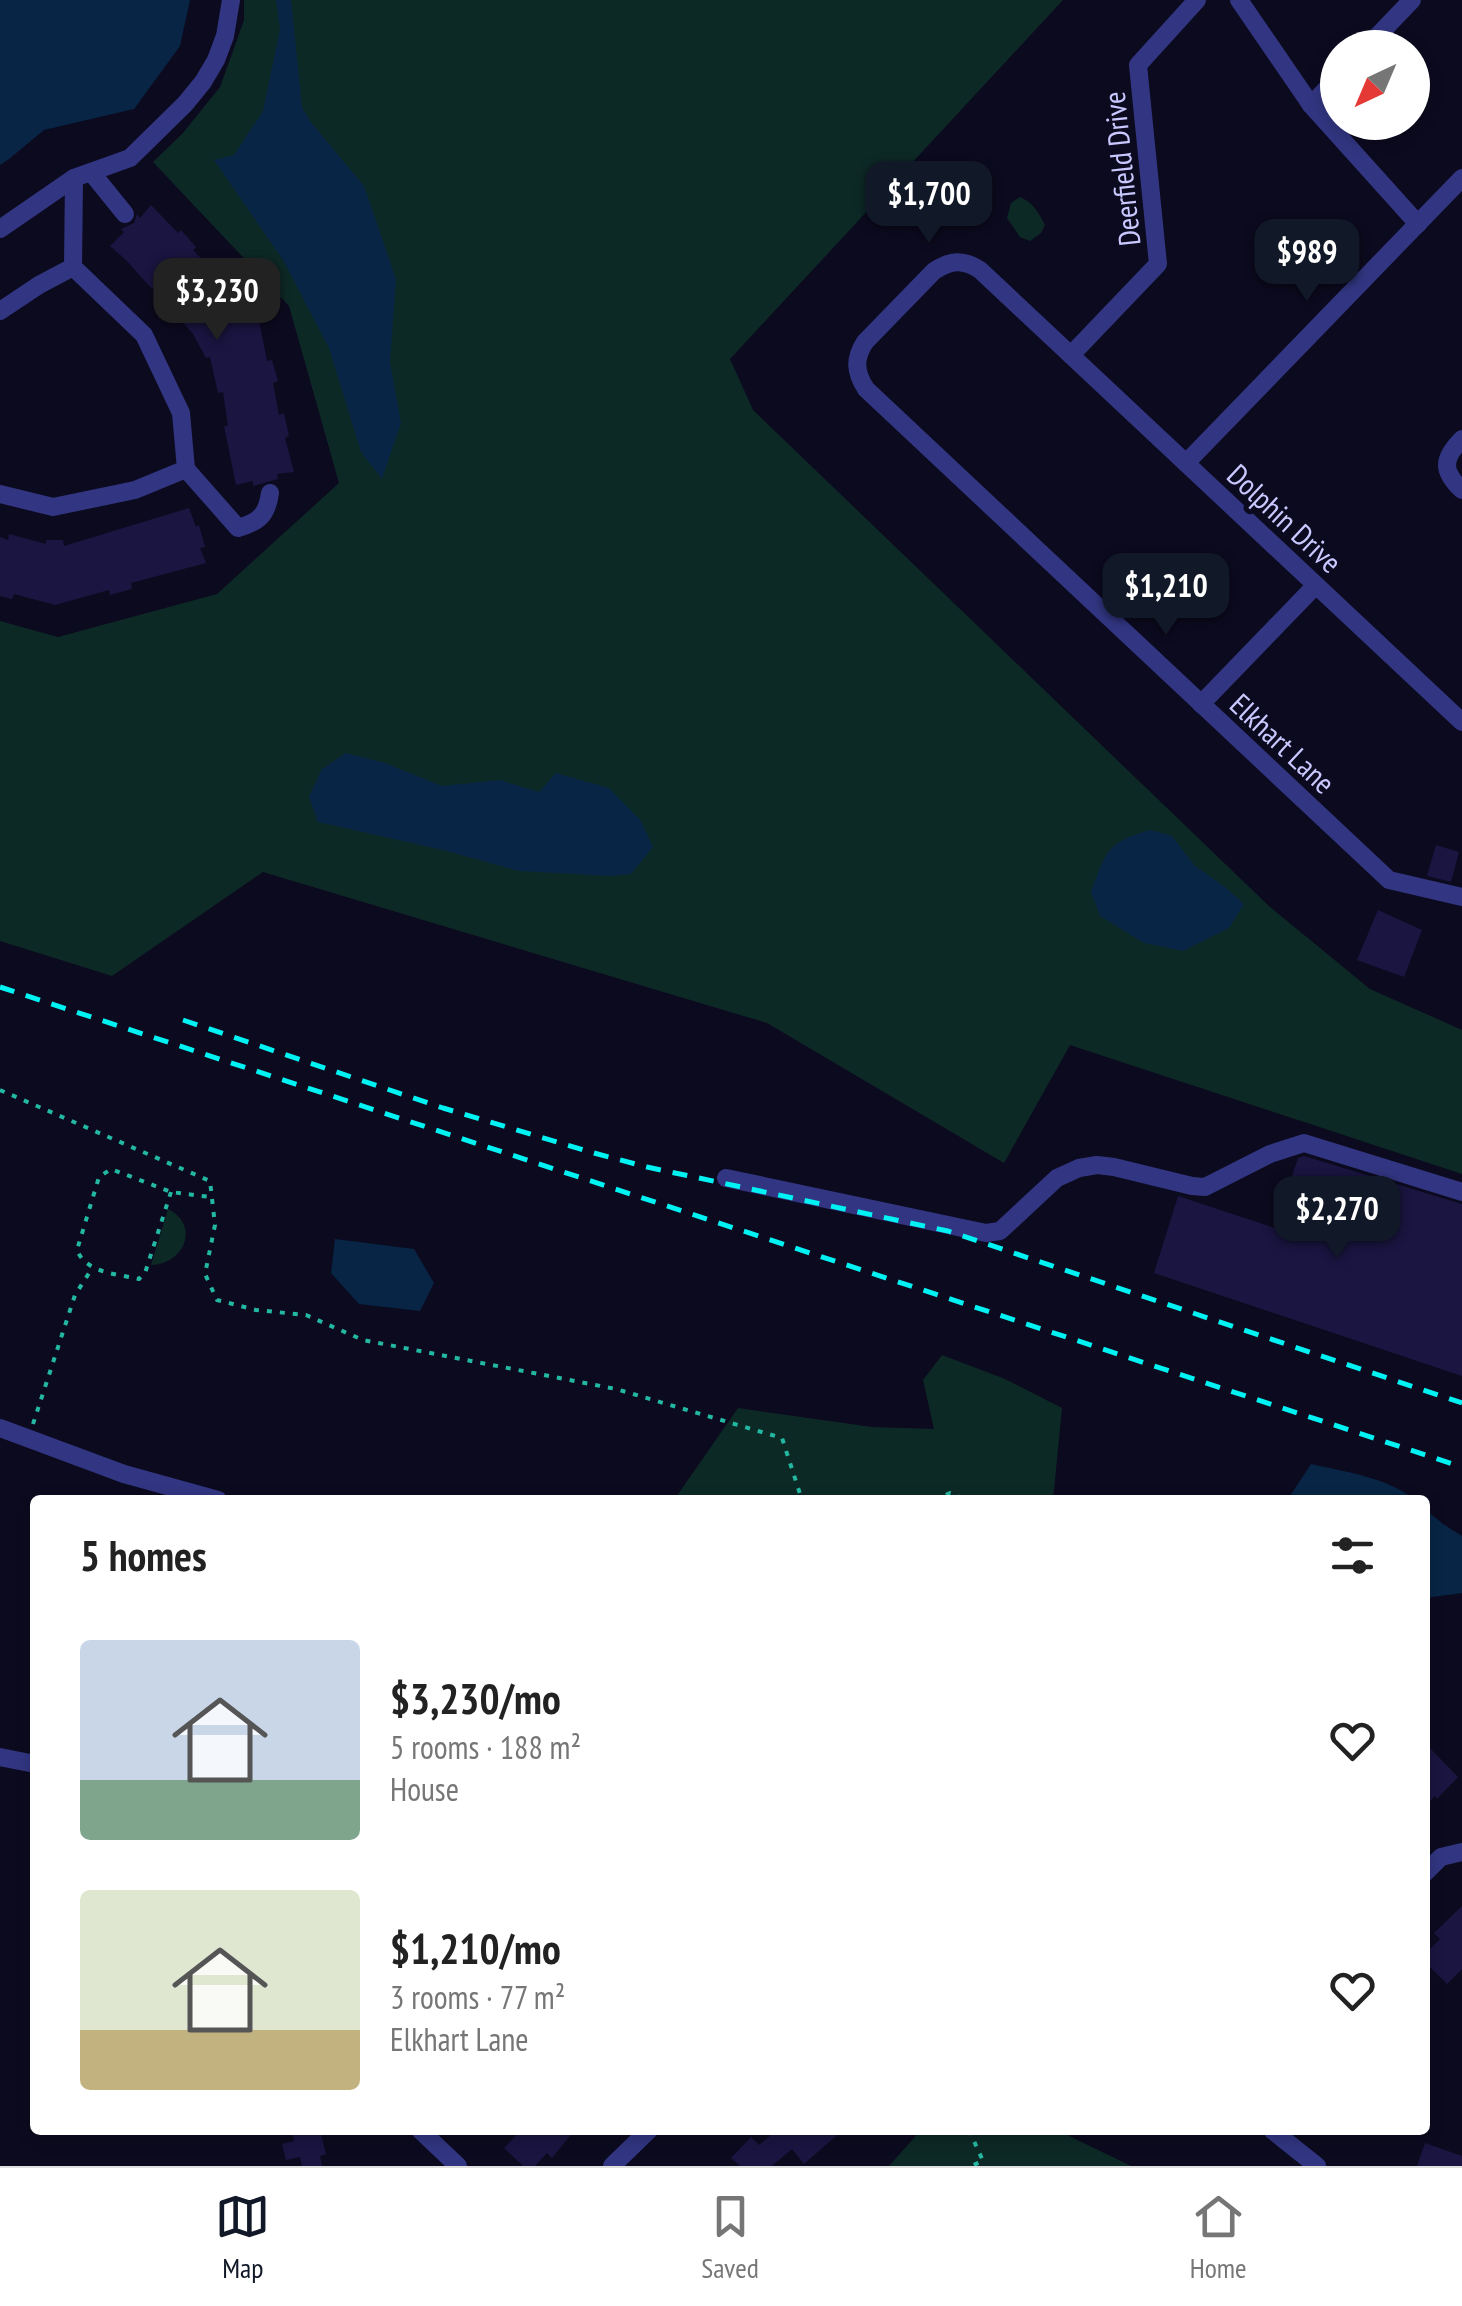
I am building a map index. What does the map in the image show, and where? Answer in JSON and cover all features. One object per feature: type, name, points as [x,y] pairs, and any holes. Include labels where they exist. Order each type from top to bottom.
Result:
[{"type":"street","points":[[0,229],[83,175],[130,158],[185,104],[216,60],[231,0]]},
{"type":"street","name":"Deerfield Drive","points":[[1070,355],[1158,264],[1138,65],[1197,0]]},
{"type":"street","points":[[1238,0],[1311,105],[1418,224]]},
{"type":"street","points":[[1383,30],[1412,0]]},
{"type":"street","points":[[1311,105],[1320,96]]},
{"type":"street","points":[[83,175],[126,214]]},
{"type":"street","points":[[73,267],[83,175]]},
{"type":"street","points":[[1186,463],[1462,178]]},
{"type":"street","name":"Elkhart Lane","points":[[1070,355],[980,270],[957,261],[934,271],[865,342],[856,364],[866,388],[1388,880],[1462,897]]},
{"type":"street","points":[[0,311],[38,284],[73,267]]},
{"type":"street","points":[[73,267],[144,335],[181,414],[186,468],[238,528],[252,524],[267,509],[270,493]]},
{"type":"street","name":"Dolphin Drive","points":[[1070,355],[1462,722]]},
{"type":"street","points":[[1458,486],[1446,466],[1462,439]]},
{"type":"street","points":[[0,494],[53,507],[135,490],[186,468]]},
{"type":"street","points":[[1201,704],[1316,585]]},
{"type":"street","points":[[726,1178],[986,1233],[1000,1231],[1056,1178],[1078,1168],[1114,1168],[1205,1187],[1270,1154],[1304,1143],[1462,1192]]},
{"type":"street","points":[[0,1428],[124,1474],[200,1495]]},
{"type":"street","points":[[0,1757],[30,1763]]},
{"type":"street","points":[[1430,1868],[1442,1857],[1462,1852]]},
{"type":"street","points":[[425,2135],[458,2166]]},
{"type":"street","points":[[612,2166],[644,2135]]},
{"type":"street","points":[[1278,2135],[1316,2166]]},
{"type":"path","points":[[0,1090],[210,1181],[215,1225],[205,1274],[217,1300],[256,1310],[306,1315],[362,1340],[616,1388],[782,1438],[800,1495]]},
{"type":"path","points":[[171,1192],[139,1279],[92,1268],[81,1260],[76,1250],[100,1177],[111,1169],[171,1192],[212,1198]]},
{"type":"path","points":[[28,1438],[74,1295],[92,1268]]},
{"type":"path","points":[[971,2135],[983,2161],[991,2166]]},
{"type":"path","points":[[971,2166],[983,2161]]},
{"type":"green space","points":[[244,0],[1063,0],[730,359],[753,410],[1270,907],[1370,989],[1462,1030],[1462,1174],[1070,1045],[1004,1163],[767,1023],[263,872],[112,976],[0,941],[0,621],[58,637],[217,594],[339,483],[289,306],[153,162],[183,133],[220,87],[244,20]]},
{"type":"green space","points":[[1020,197],[1032,205],[1045,225],[1030,241],[1020,237],[1007,218],[1011,203]]},
{"type":"green space","points":[[168,1209],[184,1224],[184,1243],[172,1258],[151,1265]]},
{"type":"green space","points":[[942,1355],[1005,1379],[1062,1408],[1053,1495],[677,1495],[738,1408],[872,1427],[934,1429],[923,1380]]},
{"type":"green space","points":[[917,2135],[1067,2135],[1131,2166],[889,2166]]},
{"type":"water","points":[[0,0],[190,0],[180,46],[134,109],[44,130],[0,165]]},
{"type":"water","points":[[276,0],[291,0],[302,107],[364,186],[396,279],[390,362],[401,423],[382,479],[361,452],[329,348],[283,260],[214,160],[234,155],[263,111],[280,29]]},
{"type":"water","points":[[346,753],[385,763],[442,786],[500,780],[539,792],[556,773],[609,788],[641,821],[653,847],[631,874],[519,871],[318,822],[309,797],[322,769]]},
{"type":"water","points":[[1151,830],[1172,836],[1195,866],[1244,904],[1229,928],[1183,951],[1144,943],[1100,916],[1091,892],[1105,858],[1116,844]]},
{"type":"water","points":[[335,1239],[414,1249],[434,1283],[420,1311],[359,1304],[331,1273]]},
{"type":"water","points":[[1311,1464],[1379,1481],[1408,1495],[1291,1495]]},
{"type":"water","points":[[1430,1513],[1462,1536],[1462,1593],[1430,1597]]},
{"type":"building","points":[[151,205],[178,233],[181,230],[196,247],[193,250],[216,274],[220,270],[235,287],[231,291],[259,320],[267,361],[272,360],[278,381],[273,383],[279,415],[284,413],[289,436],[285,438],[294,472],[277,474],[278,479],[253,486],[253,481],[236,485],[224,426],[228,426],[223,392],[218,393],[210,357],[206,358],[175,313],[178,308],[156,285],[152,289],[110,246],[124,232],[121,229],[134,223],[137,214],[140,218]]},
{"type":"building","points":[[189,508],[196,527],[199,525],[205,547],[200,548],[206,563],[131,583],[132,589],[110,595],[109,590],[55,605],[14,594],[12,599],[0,596],[0,537],[8,540],[9,534],[46,544],[46,540],[63,540],[64,546]]},
{"type":"building","points":[[1436,845],[1459,852],[1451,882],[1427,876]]},
{"type":"building","points":[[1378,910],[1422,930],[1404,977],[1357,960]]},
{"type":"building","points":[[1304,1156],[1462,1204],[1462,1376],[1154,1273],[1178,1196],[1275,1228],[1298,1158]]},
{"type":"building","points":[[1430,1748],[1458,1777],[1437,1799],[1435,1796],[1430,1801]]},
{"type":"building","points":[[1462,1906],[1462,1969],[1447,1984],[1430,1967],[1430,1949],[1440,1939],[1434,1933]]},
{"type":"building","points":[[293,2135],[321,2135],[326,2154],[320,2156],[322,2166],[302,2166],[300,2157],[286,2160],[282,2144],[294,2141]]},
{"type":"building","points":[[516,2135],[571,2135],[552,2158],[547,2153],[535,2166],[523,2166],[504,2148]]},
{"type":"building","points":[[771,2135],[837,2135],[804,2164],[792,2149],[772,2166],[740,2166],[731,2158],[751,2137],[759,2145]]},
{"type":"building","points":[[1425,2143],[1462,2156],[1462,2166],[1417,2166]]},
{"type":"railway","points":[[0,987],[1462,1467]]},
{"type":"railway","points":[[183,1020],[443,1108],[594,1153],[948,1231],[1462,1403]]}]
